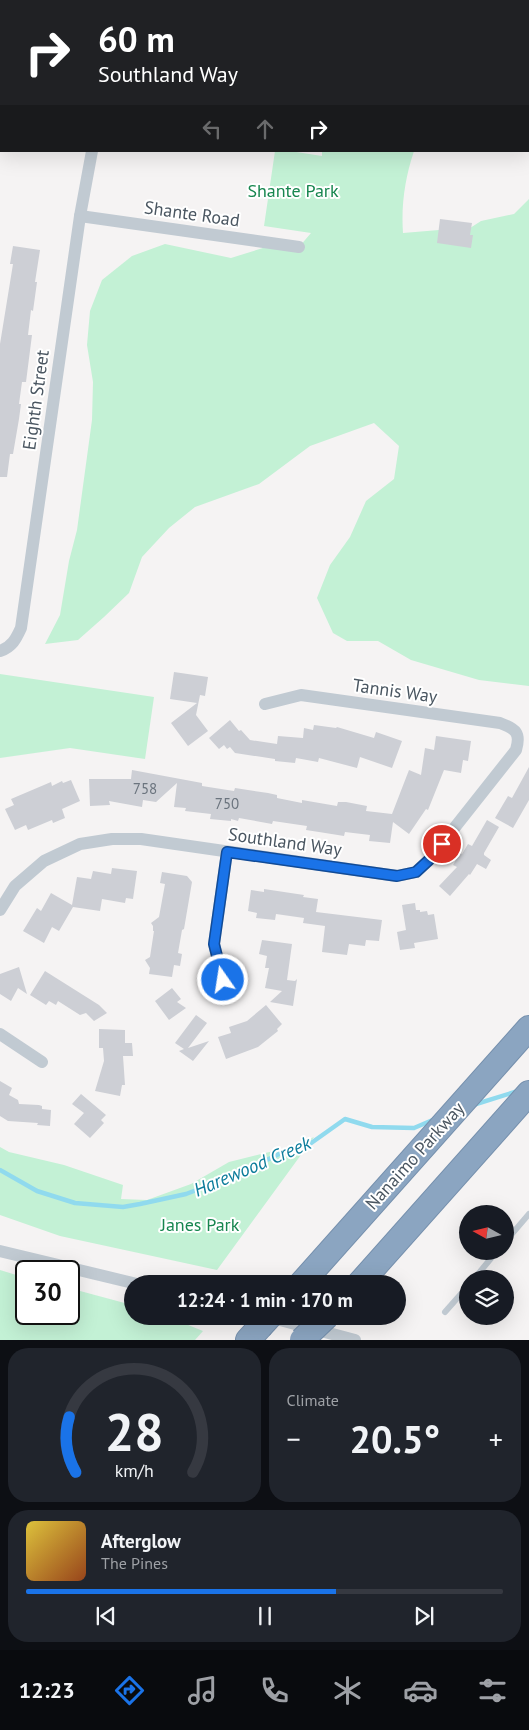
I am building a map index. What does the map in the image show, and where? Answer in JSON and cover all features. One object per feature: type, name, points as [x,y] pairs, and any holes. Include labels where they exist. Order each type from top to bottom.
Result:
[{"type":"highway","name":"Nanaimo Parkway","points":[[310,1275],[529,1028]]},
{"type":"highway","points":[[366,1275],[529,1092]]},
{"type":"highway","points":[[302,1340],[317,1325]]},
{"type":"street","name":"Eighth Street","points":[[3,650],[16,640],[21,628],[80,216],[92,152]]},
{"type":"street","name":"Shante Road","points":[[80,216],[299,247]]},
{"type":"street","name":"Tannis Way","points":[[266,704],[301,695],[500,723],[512,728],[517,733]]},
{"type":"street","name":"Southland Way","points":[[0,910],[15,886],[44,861],[80,844],[112,839],[140,839],[397,876],[416,872],[429,860],[516,750],[517,733]]},
{"type":"street","points":[[223,980],[214,944],[227,852]]},
{"type":"street","points":[[0,1034],[42,1062]]},
{"type":"street","points":[[0,1251],[124,1281]]},
{"type":"street","points":[[261,1325],[355,1340]]},
{"type":"lane","points":[[514,1232],[529,1214]]},
{"type":"lane","points":[[481,1270],[490,1260]]},
{"type":"lane","points":[[445,1312],[459,1296]]},
{"type":"green space","name":"Shante Park","points":[[275,152],[296,152],[322,156],[322,152],[414,152],[404,192],[403,233],[467,230],[481,221],[514,214],[529,199],[529,686],[479,680],[411,660],[378,641],[347,641],[333,633],[317,598],[330,565],[350,537],[366,501],[394,479],[399,446],[374,423],[310,446],[259,484],[195,507],[169,528],[142,557],[129,593],[104,617],[78,640],[45,644],[60,615],[69,561],[77,530],[92,420],[93,382],[87,345],[90,311],[102,280],[132,256],[165,244],[231,258],[266,247],[299,247],[311,233],[264,226]]},
{"type":"green space","points":[[0,674],[154,697],[145,759],[70,748],[0,758]]},
{"type":"green space","name":"Janes Park","points":[[314,1137],[217,1270],[60,1236],[0,1215],[0,1147],[9,1152],[64,1165],[123,1185],[121,1199],[147,1200],[191,1184],[229,1162],[294,1146]]},
{"type":"green space","points":[[0,1270],[15,1275],[15,1325],[80,1325],[80,1291],[124,1303],[124,1325],[188,1325],[203,1331],[195,1340],[0,1340]]},
{"type":"building","points":[[440,219],[472,223],[470,235],[473,235],[471,248],[437,243]]},
{"type":"building","points":[[13,246],[40,250],[33,311],[31,310],[28,335],[32,335],[26,382],[22,382],[19,419],[13,454],[10,454],[7,477],[0,477],[0,344],[13,264],[10,264]]},
{"type":"building","points":[[174,672],[208,677],[205,696],[200,695],[196,715],[208,731],[188,746],[171,723],[197,703],[170,699]]},
{"type":"building","points":[[230,720],[250,740],[277,744],[278,736],[303,738],[304,728],[313,730],[314,725],[337,727],[374,738],[376,732],[402,741],[392,768],[360,757],[357,768],[319,758],[318,762],[296,758],[295,763],[275,761],[275,759],[235,753],[230,747],[227,749],[224,745],[219,749],[209,738]]},
{"type":"building","points":[[436,736],[471,741],[468,761],[463,760],[461,773],[444,770],[428,810],[426,809],[409,834],[393,822],[390,843],[369,841],[370,835],[345,832],[344,836],[306,830],[307,826],[273,821],[272,824],[239,818],[238,821],[210,819],[211,814],[185,811],[186,808],[174,807],[177,783],[156,802],[143,800],[142,807],[109,801],[110,805],[90,806],[89,779],[131,779],[132,770],[202,783],[202,786],[234,791],[235,788],[268,793],[277,795],[277,798],[302,803],[302,800],[337,806],[338,802],[346,802],[367,806],[366,811],[392,814],[409,770],[421,775],[425,748],[434,750]]},
{"type":"building","points":[[529,767],[529,800],[513,828],[495,818],[508,796],[512,798]]},
{"type":"building","points":[[71,780],[80,801],[62,809],[65,818],[53,823],[52,820],[28,830],[26,825],[15,830],[5,809],[14,805],[11,799],[51,782],[52,786],[62,781],[63,783]]},
{"type":"building","points":[[487,820],[499,827],[484,853],[491,860],[486,869],[477,864],[470,875],[450,896],[439,886],[457,867],[453,865],[460,853],[462,854],[468,844],[472,846]]},
{"type":"building","points":[[112,868],[137,871],[133,899],[126,898],[125,903],[102,899],[100,911],[73,907],[59,931],[52,927],[44,943],[23,931],[37,908],[41,911],[51,893],[72,905],[77,877],[91,879],[93,871],[111,874]]},
{"type":"building","points":[[162,872],[187,876],[192,882],[178,953],[182,954],[180,966],[174,965],[172,977],[149,974],[150,968],[145,960],[150,957],[154,931],[151,923],[159,917],[165,884],[160,883]]},
{"type":"building","points":[[264,889],[318,899],[316,912],[382,920],[379,941],[366,940],[365,946],[349,944],[347,955],[322,952],[325,926],[303,923],[304,918],[276,914],[275,920],[256,918],[257,913],[248,911],[251,890],[264,892]]},
{"type":"building","points":[[415,903],[416,910],[420,910],[420,912],[427,911],[428,915],[434,914],[438,939],[414,943],[415,948],[400,950],[397,932],[406,930],[402,905]]},
{"type":"building","points":[[262,940],[292,944],[287,980],[295,981],[297,979],[293,1006],[270,1002],[282,991],[265,988],[269,968],[265,968],[267,956],[259,954]]},
{"type":"building","points":[[19,967],[27,994],[18,988],[11,1001],[0,994],[0,974]]},
{"type":"building","points":[[45,971],[99,1005],[107,1013],[94,1021],[86,1013],[80,1015],[58,1001],[56,1005],[49,1001],[46,1005],[30,995]]},
{"type":"building","points":[[172,988],[181,999],[177,1002],[186,1008],[169,1020],[155,1001]]},
{"type":"building","points":[[266,1005],[282,1024],[277,1029],[278,1031],[258,1047],[226,1059],[218,1037],[231,1033],[229,1027],[247,1021]]},
{"type":"building","points":[[196,1015],[207,1023],[188,1048],[209,1041],[193,1061],[179,1051],[184,1049],[175,1043]]},
{"type":"building","points":[[99,1029],[125,1030],[125,1043],[132,1043],[133,1056],[123,1056],[125,1085],[122,1085],[120,1096],[95,1091],[104,1061],[103,1048],[99,1048]]},
{"type":"building","points":[[0,1081],[12,1088],[9,1095],[18,1100],[19,1104],[39,1105],[42,1106],[42,1109],[51,1110],[50,1126],[37,1125],[38,1123],[8,1121],[0,1116]]},
{"type":"building","points":[[81,1094],[106,1115],[101,1120],[104,1123],[90,1138],[74,1124],[84,1113],[72,1104]]},
{"type":"waterway","name":"Harewood Creek","points":[[473,1105],[518,1091]]},
{"type":"waterway","name":"Harewood Creek","points":[[0,1170],[37,1191],[75,1203],[123,1207],[186,1194],[236,1175],[281,1153],[307,1146],[345,1119],[372,1127],[414,1128],[435,1119]]},
{"type":"route","points":[[223,980],[214,944],[227,852],[397,876],[416,872],[442,844]]}]
